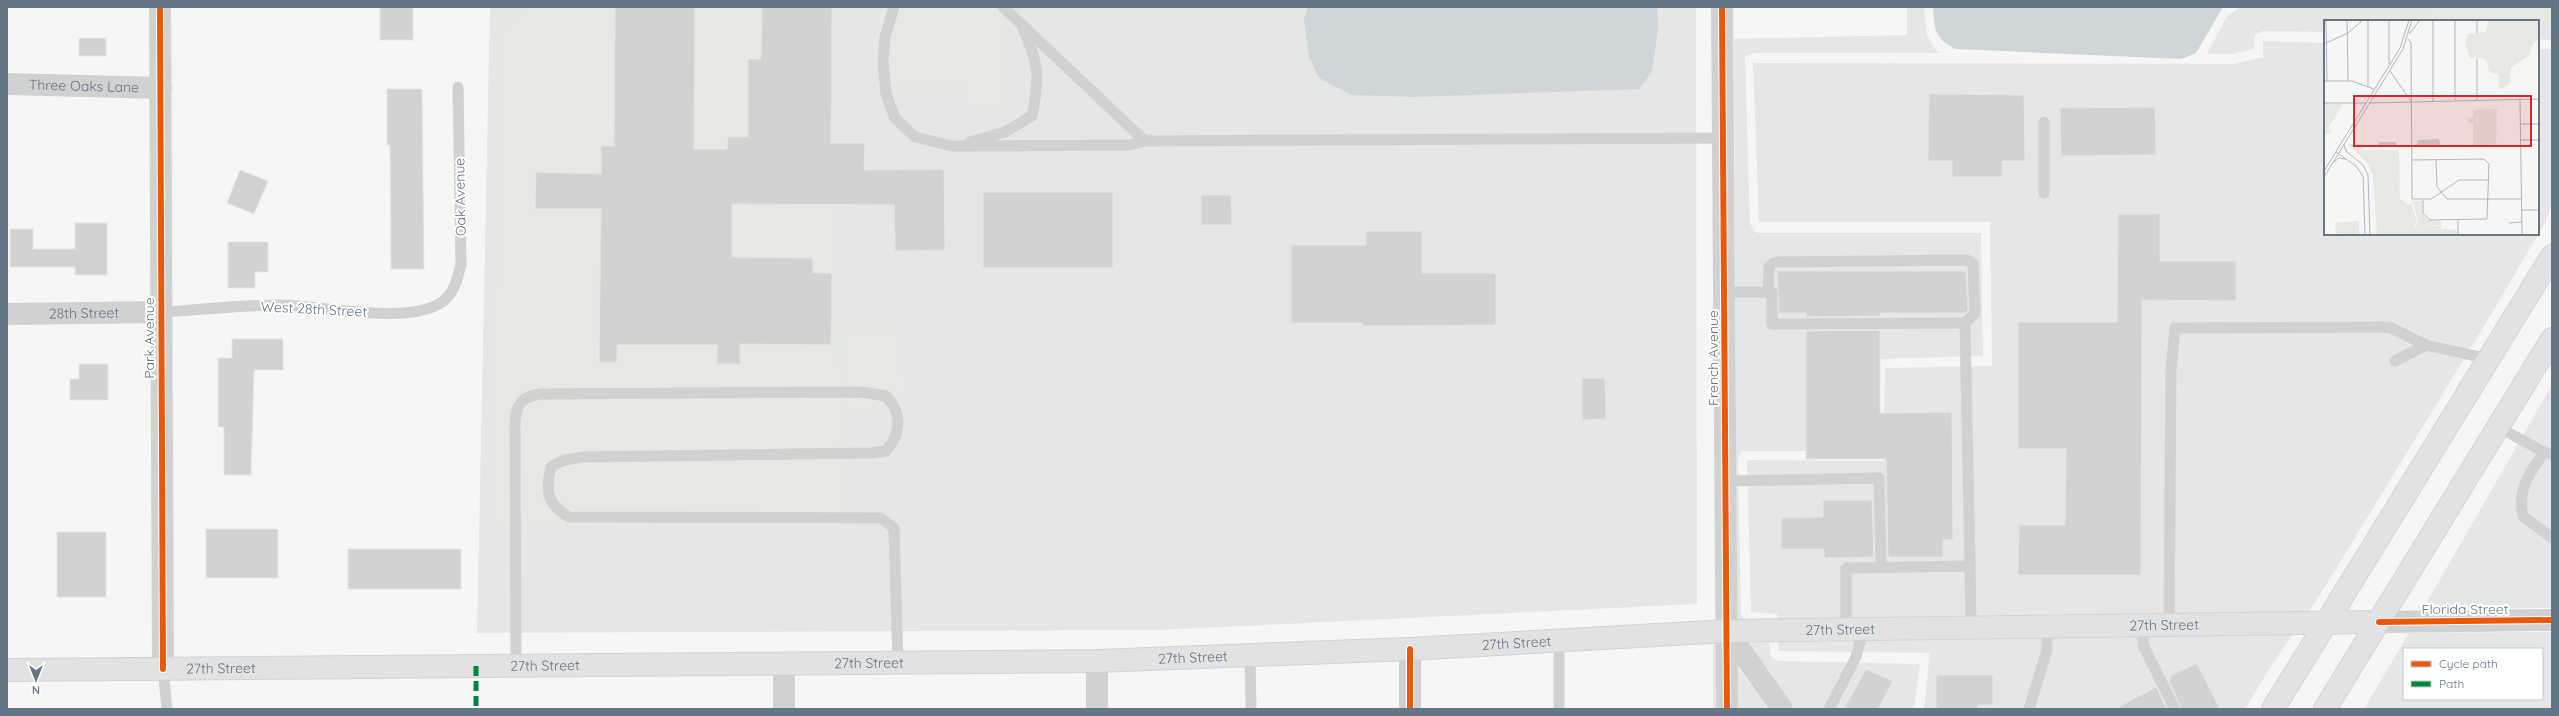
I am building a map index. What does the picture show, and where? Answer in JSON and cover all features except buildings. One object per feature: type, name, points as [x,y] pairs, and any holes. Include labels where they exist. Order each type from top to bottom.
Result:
[{"type":"main road","points":[[2273,709],[2552,256]]},
{"type":"main road","points":[[2325,709],[2552,339]]},
{"type":"main road","name":"27th Street","points":[[7,670],[1097,661],[1410,649],[1727,631],[2379,622]]},
{"type":"street","name":"Park Avenue","points":[[160,7],[163,669]]},
{"type":"street","name":"French Avenue","points":[[1722,7],[1727,709]]},
{"type":"street","name":"Three Oaks Lane","points":[[7,84],[161,88]]},
{"type":"street","name":"28th Street","points":[[7,314],[161,312]]},
{"type":"street","name":"Florida Street","points":[[2379,622],[2552,620]]},
{"type":"street","points":[[1727,631],[1782,709]]},
{"type":"street","points":[[1410,649],[1410,709]]},
{"type":"street","points":[[1097,661],[1097,709]]},
{"type":"street","points":[[784,664],[784,709]]},
{"type":"lane","points":[[894,7],[885,37],[883,62],[886,94],[895,118],[914,137],[952,146],[1129,145],[1145,141],[1724,138]]},
{"type":"lane","points":[[1003,7],[1145,141]]},
{"type":"lane","points":[[952,146],[1005,132],[1032,116],[1038,85],[1038,67],[1021,24]]},
{"type":"lane","name":"Oak Avenue","points":[[442,302],[455,288],[461,265],[458,87]]},
{"type":"lane","points":[[2044,122],[2044,193]]},
{"type":"lane","points":[[1724,292],[1768,292],[1772,292],[1772,324],[1965,323],[1975,313],[1975,271],[1973,264],[1967,260],[1774,262],[1769,266],[1768,292]]},
{"type":"lane","name":"West 28th Street","points":[[161,312],[280,305],[393,314],[422,310],[442,302]]},
{"type":"lane","points":[[1965,323],[1972,628]]},
{"type":"lane","points":[[2169,625],[2171,370],[2175,328],[2389,327],[2426,345],[2488,359]]},
{"type":"lane","points":[[2395,361],[2426,345]]},
{"type":"lane","points":[[516,665],[516,408],[521,400],[529,395],[541,394],[861,392],[886,396],[898,412],[897,433],[894,442],[886,451],[871,454],[584,457],[564,460],[551,467],[548,480],[549,495],[556,509],[569,517],[882,518],[894,528],[898,663]]},
{"type":"lane","points":[[2498,427],[2548,453],[2525,482],[2520,501],[2523,516],[2552,538]]},
{"type":"lane","points":[[1726,481],[1879,478],[1881,568]]},
{"type":"lane","points":[[1829,709],[1856,657],[1846,568],[1970,566]]},
{"type":"lane","points":[[2143,626],[2143,645],[2175,709]]},
{"type":"lane","points":[[2029,709],[2047,650],[2047,627]]},
{"type":"lane","points":[[1559,641],[1559,709]]},
{"type":"lane","points":[[1250,656],[1251,709]]},
{"type":"lane","name":"Park Avenue","points":[[163,669],[167,709]]},
{"type":"shaded area","points":[[490,7],[1696,7],[1697,604],[1159,630],[477,633]]},
{"type":"shaded area","points":[[523,7],[832,7],[843,525],[493,527],[500,30]]},
{"type":"shaded area","points":[[880,7],[1005,7],[1004,106],[967,106],[967,85],[879,84]]},
{"type":"shaded area","points":[[1308,7],[1657,7],[1658,29],[1652,72],[1639,89],[1415,97],[1351,95],[1319,78],[1309,57],[1304,19]]},
{"type":"shaded area","points":[[1907,7],[1924,7],[1927,35],[1934,48],[1940,53],[1753,53],[1745,57],[1750,223],[1754,231],[1759,233],[1981,233],[1983,356],[1880,359],[1874,451],[1741,451],[1738,460],[1741,613],[1744,619],[1737,619],[1734,39],[1907,35]]},
{"type":"shaded area","points":[[1933,7],[2223,7],[2196,53],[2181,59],[1956,49],[1943,41],[1937,33],[1934,22]]},
{"type":"shaded area","points":[[2241,7],[2428,7],[2429,20],[2324,20],[2324,32],[2263,31],[2255,35],[2254,49],[2232,54],[2207,54],[2227,16]]},
{"type":"shaded area","points":[[2428,7],[2552,7],[2552,23],[2539,23],[2539,20],[2429,20]]},
{"type":"shaded area","points":[[2539,23],[2552,23],[2552,40],[2539,39]]},
{"type":"shaded area","points":[[2263,41],[2324,43],[2324,235],[2538,235],[2486,323],[2323,590],[2270,668],[2245,709],[1924,709],[1930,653],[1779,651],[1777,614],[1751,612],[1747,460],[1883,461],[1885,368],[1992,366],[1990,222],[1759,222],[1753,63],[2233,64],[2263,57]]},
{"type":"shaded area","points":[[2539,49],[2552,49],[2552,204],[2546,221],[2539,233]]},
{"type":"shaded area","points":[[903,331],[904,408],[845,408],[844,332]]},
{"type":"shaded area","points":[[2552,385],[2552,608],[2423,609]]},
{"type":"shaded area","points":[[2552,632],[2552,709],[2364,709],[2409,633]]},
{"type":"shaded area","points":[[1749,643],[1769,643],[1771,657],[1778,661],[1920,664],[1914,709],[1795,709]]},
{"type":"shaded area","points":[[1713,644],[1716,644],[1716,709],[1713,709]]},
{"type":"shaded area","points":[[1737,666],[1768,709],[1738,709]]},
{"type":"marked path","points":[[476,666],[476,709]]},
{"type":"cycle path","points":[[160,7],[163,669]]},
{"type":"cycle path","points":[[1722,7],[1727,709]]},
{"type":"cycle path","points":[[2379,622],[2552,620]]},
{"type":"cycle path","points":[[1410,649],[1410,709]]}]
